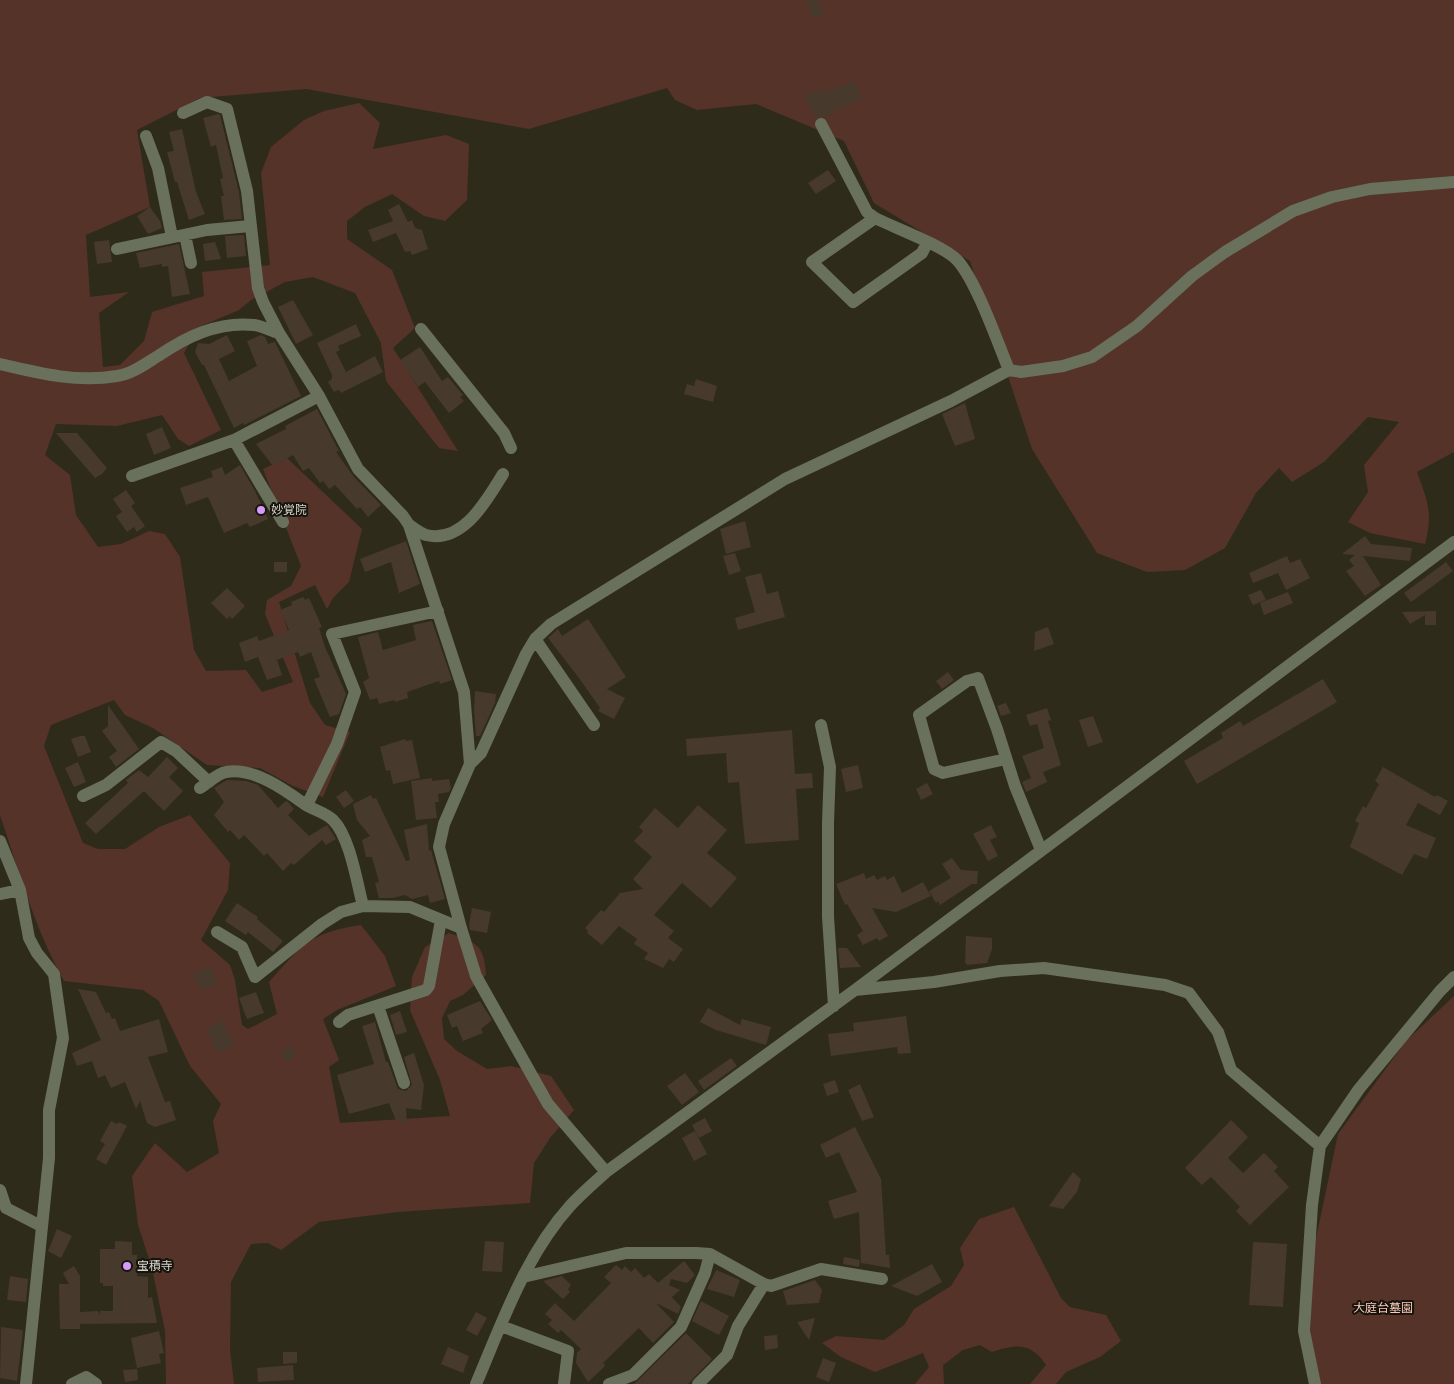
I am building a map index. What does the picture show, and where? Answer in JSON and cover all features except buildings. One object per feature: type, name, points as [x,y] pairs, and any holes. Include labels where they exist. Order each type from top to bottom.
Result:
[{"type":"street","points":[[183,113],[207,102],[227,109],[245,181],[258,288],[263,302],[319,396],[358,469],[403,516],[409,525],[464,692],[470,764]]},
{"type":"street","points":[[821,124],[867,212],[957,260],[965,271],[1009,370]]},
{"type":"street","points":[[146,136],[163,188],[172,237]]},
{"type":"street","points":[[606,1172],[544,1096],[476,976],[439,847],[444,824],[470,764],[482,753],[496,725],[502,703],[535,638],[551,624],[785,479],[951,401],[1009,370],[1021,372],[1063,366],[1092,357],[1137,326],[1192,276],[1225,252],[1292,211],[1332,197],[1370,189],[1454,182]]},
{"type":"street","points":[[876,218],[812,262],[853,302],[922,253],[927,243]]},
{"type":"street","points":[[117,249],[172,237],[250,226]]},
{"type":"street","points":[[185,235],[191,263]]},
{"type":"street","points":[[0,364],[52,376],[84,379],[118,376],[137,369],[185,338],[206,330],[228,326],[254,325],[280,333]]},
{"type":"street","points":[[421,329],[504,433],[511,448]]},
{"type":"street","points":[[132,476],[234,440],[319,396]]},
{"type":"street","points":[[234,440],[283,522]]},
{"type":"street","points":[[409,525],[425,535],[443,536],[459,529],[476,514],[503,474]]},
{"type":"street","points":[[476,1384],[523,1277],[545,1238],[570,1206],[606,1172],[856,990],[1454,542]]},
{"type":"street","points":[[307,805],[337,744],[355,692],[332,634],[438,611]]},
{"type":"street","points":[[535,638],[594,725]]},
{"type":"street","points":[[1006,759],[942,773],[934,769],[919,715],[967,681],[978,678],[1006,759],[1015,786],[1041,850]]},
{"type":"street","points":[[821,725],[830,767],[828,917],[834,1006]]},
{"type":"street","points":[[83,796],[106,785],[161,742],[176,752],[205,785],[224,772],[238,771],[253,775],[291,792],[307,805],[333,820],[349,848],[363,906]]},
{"type":"street","points":[[0,841],[20,890],[29,938],[37,953],[54,974],[63,1038],[49,1110],[49,1158],[26,1384]]},
{"type":"street","points":[[0,894],[20,890]]},
{"type":"street","points":[[217,932],[242,947],[255,977],[322,924],[341,912],[363,906],[410,907],[461,928]]},
{"type":"street","points":[[339,1022],[348,1015],[426,990],[429,986],[440,920]]},
{"type":"street","points":[[856,990],[934,982],[1000,970],[1044,968],[1166,985],[1189,993],[1218,1032],[1231,1070],[1320,1146]]},
{"type":"street","points":[[1315,1384],[1304,1331],[1312,1205],[1320,1146],[1360,1089],[1440,990],[1454,977]]},
{"type":"street","points":[[378,1006],[404,1083]]},
{"type":"street","points":[[0,1190],[6,1208],[41,1226]]},
{"type":"street","points":[[523,1277],[626,1254],[710,1254],[771,1286],[821,1269],[882,1279]]},
{"type":"street","points":[[609,1384],[633,1375],[681,1327],[705,1273],[710,1254]]},
{"type":"street","points":[[698,1384],[727,1355],[738,1326],[764,1284]]},
{"type":"street","points":[[501,1326],[568,1351],[564,1384]]},
{"type":"street","points":[[72,1384],[86,1376],[96,1384]]},
{"type":"green space","points":[[0,0],[1454,0],[1454,452],[1417,472],[1429,516],[1425,544],[1370,533],[1348,522],[1368,492],[1364,465],[1399,422],[1368,417],[1324,462],[1292,482],[1279,468],[1256,493],[1225,548],[1185,570],[1147,572],[1097,553],[1032,449],[970,261],[874,203],[844,141],[756,104],[697,110],[675,100],[667,88],[529,129],[306,89],[200,98],[137,130],[150,207],[86,235],[90,297],[129,292],[99,313],[103,367],[120,365],[144,341],[152,312],[204,296],[202,272],[270,265],[261,173],[271,147],[304,120],[324,111],[359,103],[380,123],[373,149],[446,135],[469,144],[467,200],[445,221],[424,216],[392,194],[365,207],[347,221],[347,239],[392,270],[415,328],[393,348],[458,451],[439,448],[386,381],[381,343],[355,293],[313,277],[285,282],[251,300],[239,310],[199,327],[184,353],[221,430],[189,446],[178,439],[162,415],[117,426],[56,424],[45,455],[70,475],[76,515],[98,547],[121,544],[149,531],[165,534],[180,557],[194,650],[206,671],[246,670],[262,692],[293,682],[265,614],[267,600],[291,586],[301,566],[263,469],[287,458],[362,529],[349,582],[333,598],[327,609],[315,585],[279,602],[310,703],[325,725],[350,732],[323,797],[293,786],[260,768],[207,765],[153,728],[125,715],[114,700],[51,725],[44,746],[83,843],[98,849],[125,849],[159,827],[190,815],[230,863],[228,890],[201,940],[230,965],[235,980],[242,1025],[248,1029],[277,1014],[269,982],[299,950],[329,932],[361,925],[385,956],[396,986],[337,1010],[323,1019],[339,1060],[329,1067],[340,1123],[450,1116],[440,1080],[410,1010],[412,977],[425,947],[449,933],[466,939],[477,946],[483,957],[486,975],[463,995],[450,1001],[442,1018],[444,1039],[457,1051],[487,1069],[511,1066],[551,1076],[574,1110],[550,1138],[534,1163],[530,1203],[398,1212],[319,1222],[281,1250],[268,1243],[251,1244],[231,1282],[230,1350],[234,1384],[166,1384],[165,1331],[152,1268],[138,1225],[132,1176],[155,1143],[187,1172],[219,1153],[213,1121],[221,1104],[190,1066],[159,1001],[143,990],[64,981],[36,921],[0,815]]},
{"type":"green space","name":"大庭台墓園","points":[[1454,996],[1454,1384],[1319,1384],[1310,1334],[1314,1248],[1338,1134],[1406,1041]]},
{"type":"green space","points":[[1014,1207],[1061,1298],[1070,1307],[1106,1315],[1121,1341],[1100,1357],[1066,1372],[1056,1384],[1030,1384],[1046,1365],[1035,1352],[1022,1347],[1008,1347],[992,1352],[980,1345],[963,1350],[943,1365],[944,1384],[915,1384],[929,1367],[923,1353],[875,1372],[841,1357],[822,1343],[836,1336],[884,1340],[904,1325],[914,1309],[951,1286],[964,1265],[960,1248],[979,1219]]},
{"type":"place","name":"妙覚院","points":[[261,510]]},
{"type":"place","name":"宝積寺","points":[[127,1266]]}]
